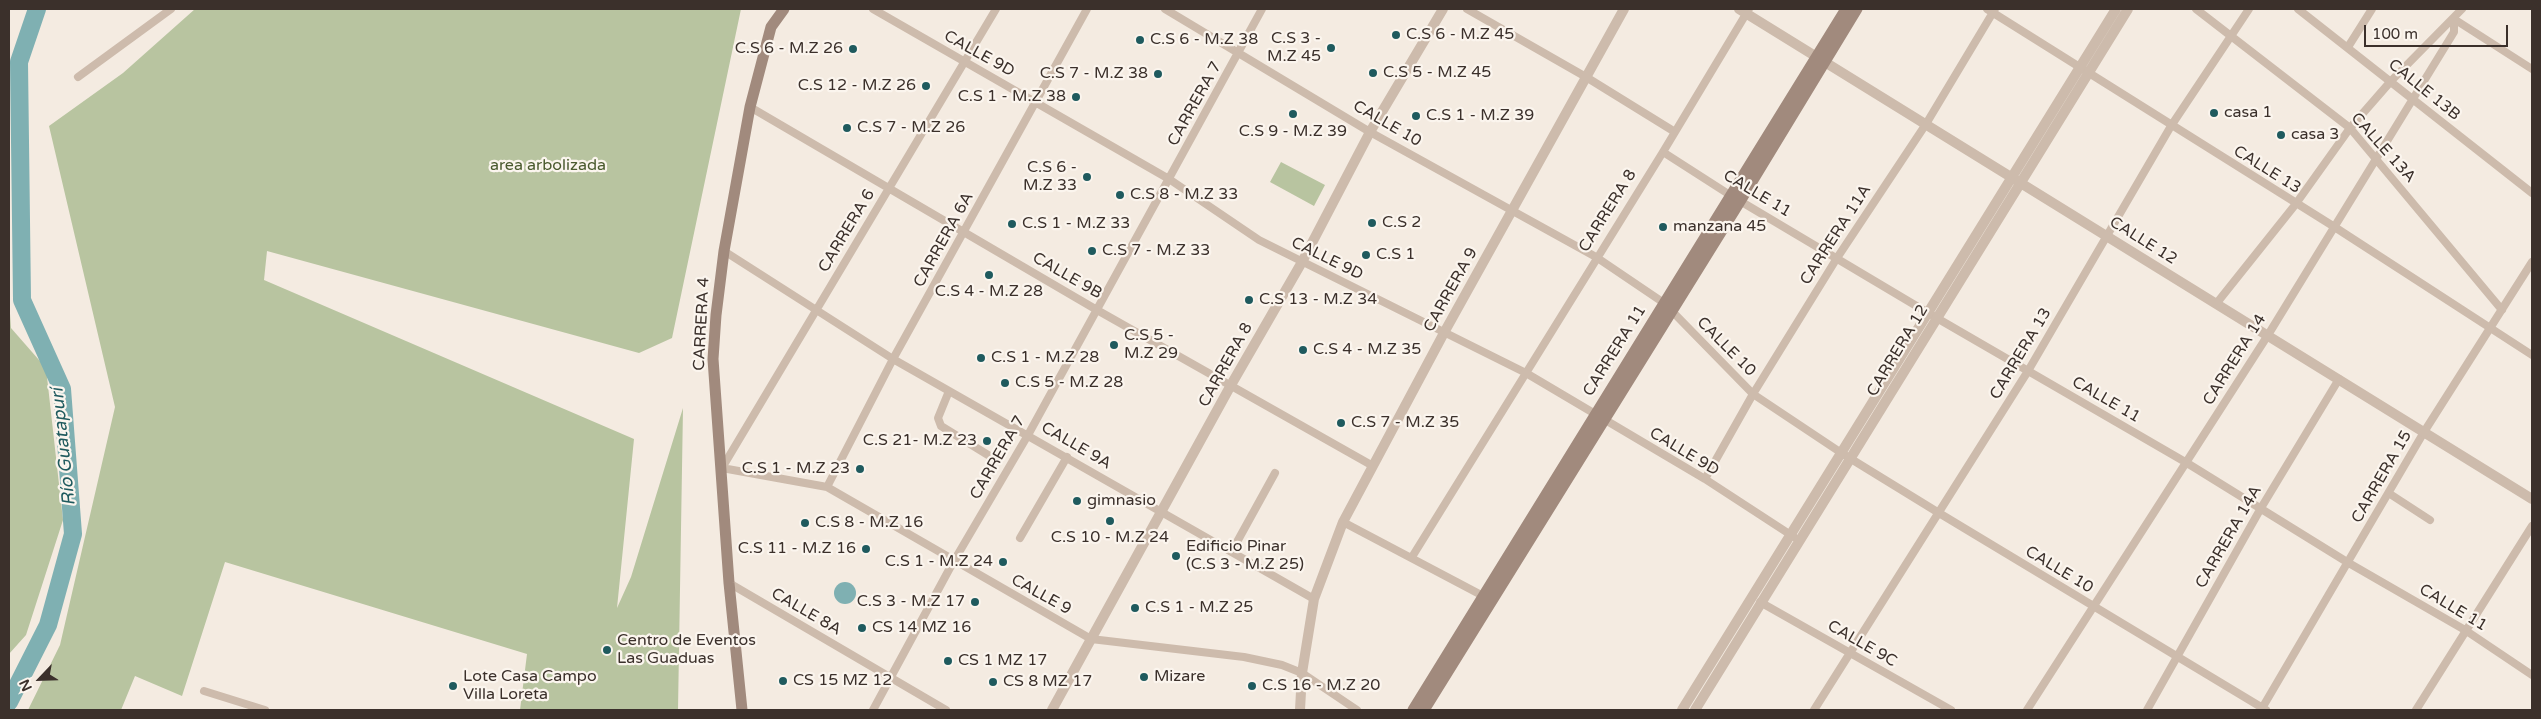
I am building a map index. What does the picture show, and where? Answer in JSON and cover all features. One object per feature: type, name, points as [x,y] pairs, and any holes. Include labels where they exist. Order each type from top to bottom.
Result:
[{"type":"main road","name":"CARRERA 4","points":[[742,710],[730,583],[713,359],[724,251],[750,107],[771,27],[784,9]]},
{"type":"main road","name":"CARRERA 11","points":[[1424,710],[1488,598],[1820,59],[1846,9]]},
{"type":"main road","name":"CARRERA 11","points":[[1820,59],[1856,9]]},
{"type":"main road","name":"CARRERA 11","points":[[1413,710],[1488,598]]},
{"type":"street","points":[[78,77],[171,9]]},
{"type":"street","name":"CALLE 9D","points":[[873,9],[1169,179],[1258,240],[1445,331],[1526,373],[1705,479],[1796,538]]},
{"type":"street","name":"CARRERA 6","points":[[722,468],[996,9]]},
{"type":"street","name":"CARRERA 6A","points":[[827,487],[893,359],[1087,9]]},
{"type":"street","name":"CALLE 10","points":[[1166,9],[1240,51],[1370,132],[1596,258],[1667,308],[1753,394],[1847,456],[2263,710]]},
{"type":"street","name":"CARRERA 7","points":[[873,710],[954,562],[1028,435],[1262,9]]},
{"type":"street","name":"CARRERA 8","points":[[1052,710],[1163,512],[1231,385],[1302,262],[1370,132],[1443,9]]},
{"type":"street","points":[[1467,9],[1586,77],[1675,132]]},
{"type":"street","name":"CARRERA 9","points":[[1300,710],[1302,674],[1314,599],[1343,522],[1445,331],[1624,9]]},
{"type":"street","name":"CARRERA 12","points":[[1682,710],[1796,538],[1847,456],[2083,70],[2116,9]]},
{"type":"street","name":"CARRERA 12","points":[[2083,70],[2128,9]]},
{"type":"street","name":"CALLE 13A","points":[[2196,9],[2350,128],[2502,310]]},
{"type":"street","name":"CARRERA 13","points":[[1814,710],[2028,370],[2105,235],[2171,126],[2230,34],[2249,9]]},
{"type":"street","name":"CALLE 13B","points":[[2298,9],[2532,193]]},
{"type":"street","points":[[2348,47],[2372,9]]},
{"type":"street","name":"CARRERA 14","points":[[2216,304],[2295,204],[2350,128],[2391,81],[2462,9]]},
{"type":"street","name":"CARRERA 8","points":[[1412,557],[1663,152],[1745,10]]},
{"type":"street","name":"CALLE 12","points":[[1745,10],[1820,59],[2532,499]]},
{"type":"street","name":"CALLE 13","points":[[1991,10],[2171,126],[2333,226],[2532,355]]},
{"type":"street","name":"CARRERA 11A","points":[[1705,479],[1753,394],[1837,258],[1926,124],[1991,10]]},
{"type":"street","points":[[2454,19],[2532,69]]},
{"type":"street","name":"CARRERA 14","points":[[2027,710],[2187,463],[2268,335],[2333,226],[2414,99],[2454,32],[2454,19]]},
{"type":"street","name":"CALLE 9B","points":[[750,107],[1097,310],[1373,466]]},
{"type":"street","name":"CALLE 11","points":[[1663,152],[1735,198],[1932,315],[2187,463],[2347,562],[2464,630],[2532,675]]},
{"type":"street","name":"CALLE 9A","points":[[724,251],[815,312],[893,359],[1314,599]]},
{"type":"street","name":"CARRERA 15","points":[[2263,710],[2347,562],[2390,494],[2424,432],[2532,262]]},
{"type":"street","name":"CARRERA 14A","points":[[2147,710],[2261,508],[2339,380]]},
{"type":"street","points":[[949,391],[938,418],[941,426],[988,455]]},
{"type":"street","points":[[1020,538],[1067,457]]},
{"type":"street","name":"CALLE 9","points":[[722,468],[827,487],[954,562],[1091,639],[1244,657],[1282,665],[1302,674],[1357,710]]},
{"type":"street","points":[[1232,551],[1275,474]]},
{"type":"street","points":[[2390,494],[2430,520]]},
{"type":"street","points":[[1343,522],[1488,598]]},
{"type":"street","points":[[2416,710],[2464,630],[2532,526]]},
{"type":"street","name":"CARRERA 12","points":[[1695,710],[1796,538]]},
{"type":"street","name":"CALLE 8A","points":[[730,583],[946,710]]},
{"type":"street","name":"CALLE 9C","points":[[1760,602],[1951,710]]},
{"type":"street","points":[[204,691],[265,710]]},
{"type":"green space","name":"area arbolizada","points":[[195,9],[741,9],[672,338],[639,353],[267,251],[264,280],[634,439],[617,608],[631,577],[683,408],[678,710],[520,710],[527,654],[225,562],[182,696],[135,676],[121,710],[28,710],[60,645],[115,407],[49,126],[123,73]]},
{"type":"green space","points":[[1281,162],[1325,185],[1314,206],[1270,182]]},
{"type":"green space","points":[[9,299],[11,328],[46,368],[63,520],[26,635],[9,654]]},
{"type":"water","points":[[845,582],[853,585],[856,593],[853,601],[845,604],[837,601],[834,593],[837,585]]},
{"type":"waterway","name":"Río Guatapurí","points":[[9,702],[48,625],[73,534],[62,389],[22,300],[19,62],[37,9]]},
{"type":"place","name":"C.S 6 - M.Z 45","points":[[1396,35]]},
{"type":"place","name":"C.S 6 - M.Z 38","points":[[1140,40]]},
{"type":"place","name":"C.S 3 - M.Z 45","points":[[1331,48]]},
{"type":"place","name":"C.S 6 - M.Z 26","points":[[853,49]]},
{"type":"place","name":"C.S 5 - M.Z 45","points":[[1373,73]]},
{"type":"place","name":"C.S 7 - M.Z 38","points":[[1158,74]]},
{"type":"place","name":"C.S 12 - M.Z 26","points":[[926,86]]},
{"type":"place","name":"C.S 1 - M.Z 38","points":[[1076,97]]},
{"type":"place","name":"casa 1","points":[[2214,113]]},
{"type":"place","name":"C.S 9 - M.Z 39","points":[[1293,114]]},
{"type":"place","name":"C.S 1 - M.Z 39","points":[[1416,116]]},
{"type":"place","name":"C.S 7 - M.Z 26","points":[[847,128]]},
{"type":"place","name":"casa 3","points":[[2281,135]]},
{"type":"place","name":"C.S 6 - M.Z 33","points":[[1087,177]]},
{"type":"place","name":"C.S 8 - M.Z 33","points":[[1120,195]]},
{"type":"place","name":"C.S 2","points":[[1372,223]]},
{"type":"place","name":"C.S 1 - M.Z 33","points":[[1012,224]]},
{"type":"place","name":"manzana 45","points":[[1663,227]]},
{"type":"place","name":"C.S 7 - M.Z 33","points":[[1092,251]]},
{"type":"place","name":"C.S 1","points":[[1366,255]]},
{"type":"place","name":"C.S 4 - M.Z 28","points":[[989,275]]},
{"type":"place","name":"C.S 13 - M.Z 34","points":[[1249,300]]},
{"type":"place","name":"C.S 5 - M.Z 29","points":[[1114,345]]},
{"type":"place","name":"C.S 4 - M.Z 35","points":[[1303,350]]},
{"type":"place","name":"C.S 1 - M.Z 28","points":[[981,358]]},
{"type":"place","name":"C.S 5 - M.Z 28","points":[[1005,383]]},
{"type":"place","name":"C.S 7 - M.Z 35","points":[[1341,423]]},
{"type":"place","name":"C.S 21- M.Z 23","points":[[987,441]]},
{"type":"place","name":"C.S 1 - M.Z 23","points":[[860,469]]},
{"type":"place","name":"gimnasio","points":[[1077,501]]},
{"type":"place","name":"C.S 10 - M.Z 24","points":[[1110,521]]},
{"type":"place","name":"C.S 8 - M.Z 16","points":[[805,523]]},
{"type":"place","name":"C.S 11 - M.Z 16","points":[[866,549]]},
{"type":"place","name":"Edificio Pinar (C.S 3 - M.Z 25)","points":[[1176,556]]},
{"type":"place","name":"C.S 1 - M.Z 24","points":[[1003,562]]},
{"type":"place","name":"C.S 3 - M.Z 17","points":[[975,602]]},
{"type":"place","name":"C.S 1 - M.Z 25","points":[[1135,608]]},
{"type":"place","name":"CS 14 MZ 16","points":[[862,628]]},
{"type":"place","name":"Centro de Eventos Las Guaduas","points":[[607,650]]},
{"type":"place","name":"CS 1 MZ 17","points":[[948,661]]},
{"type":"place","name":"Mizare","points":[[1144,677]]},
{"type":"place","name":"CS 15 MZ 12","points":[[783,681]]},
{"type":"place","name":"CS 8 MZ 17","points":[[993,682]]},
{"type":"place","name":"Lote Casa Campo Villa Loreta","points":[[453,686]]},
{"type":"place","name":"C.S 16 - M.Z 20","points":[[1252,686]]}]
